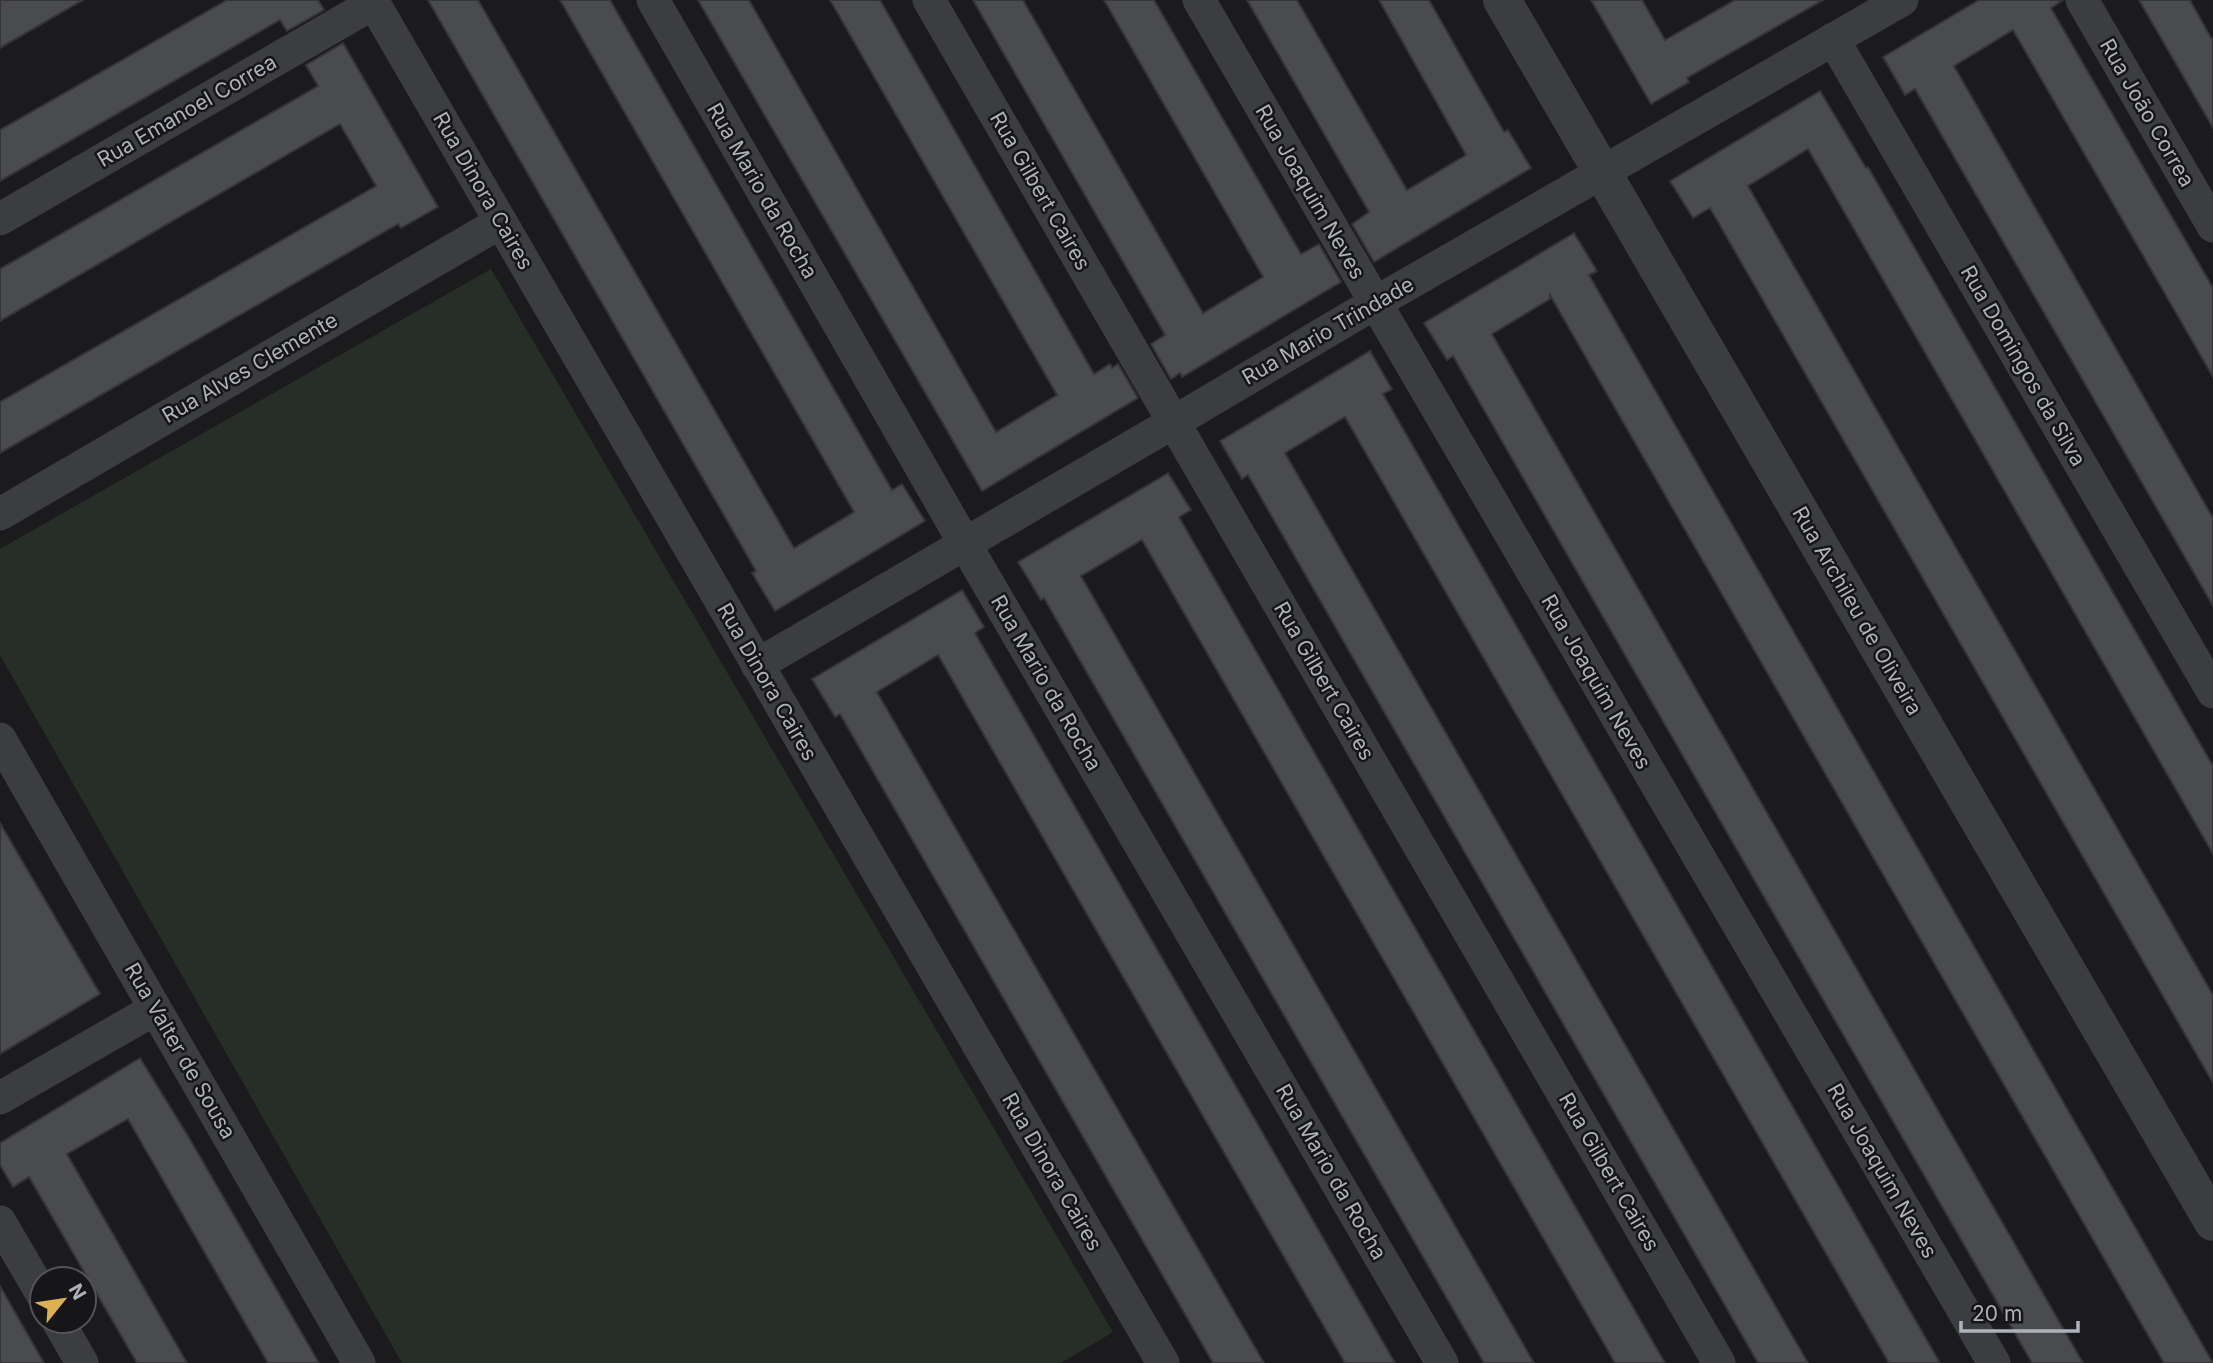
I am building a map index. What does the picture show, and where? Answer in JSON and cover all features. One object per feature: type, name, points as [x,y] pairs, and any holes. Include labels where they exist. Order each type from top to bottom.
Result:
[{"type":"street","name":"Rua Mario da Rocha","points":[[653,0],[965,544],[1442,1363]]},
{"type":"street","name":"Rua Gilbert Caires","points":[[929,0],[1720,1363]]},
{"type":"street","name":"Rua Joaquim Neves","points":[[1199,0],[1994,1363]]},
{"type":"street","name":"Rua Archileu de Oliveira","points":[[1502,0],[2213,1222]]},
{"type":"street","name":"Rua Mario Trindade","points":[[757,664],[1375,303],[1902,0]]},
{"type":"street","name":"Rua João Correa","points":[[2082,0],[2213,226]]},
{"type":"street","name":"Rua Emanoel Correa","points":[[0,219],[373,1]]},
{"type":"street","name":"Rua Dinora Caires","points":[[373,1],[1163,1363]]},
{"type":"street","name":"Rua Domingos da Silva","points":[[1833,39],[2213,692]]},
{"type":"street","name":"Rua Alves Clemente","points":[[0,514],[501,222]]},
{"type":"street","name":"Rua Valter de Sousa","points":[[0,739],[359,1363]]},
{"type":"street","points":[[0,1098],[155,1009]]},
{"type":"street","points":[[0,1222],[28,1270]]},
{"type":"street","points":[[66,1335],[82,1363]]},
{"type":"shaded area","points":[[491,269],[1113,1332],[1061,1363],[402,1363],[0,655],[0,549]]},
{"type":"building","points":[[0,0],[83,0],[0,48]]},
{"type":"building","points":[[227,0],[318,0],[324,10],[287,31],[280,20],[0,181],[0,130]]},
{"type":"building","points":[[428,0],[478,0],[794,548],[854,512],[560,0],[610,0],[892,490],[902,484],[925,521],[775,611],[752,573],[756,571]]},
{"type":"building","points":[[698,0],[749,0],[996,432],[1057,395],[830,0],[880,0],[1094,374],[1110,364],[1112,368],[1118,364],[1138,398],[982,491]]},
{"type":"building","points":[[973,0],[1023,0],[1203,313],[1263,277],[1104,0],[1154,0],[1301,254],[1319,244],[1341,282],[1182,377],[1180,373],[1171,379],[1151,344],[1165,335]]},
{"type":"building","points":[[1247,0],[1297,0],[1407,190],[1466,155],[1379,0],[1429,0],[1504,132],[1508,130],[1531,168],[1374,262],[1352,224],[1369,212]]},
{"type":"building","points":[[1591,0],[1642,0],[1665,40],[1735,0],[1823,0],[1687,78],[1689,82],[1651,104]]},
{"type":"building","points":[[1979,0],[2063,0],[2051,8],[2213,288],[2213,377],[2013,30],[1954,66],[2213,518],[2213,606],[1915,89],[1905,95],[1883,57]]},
{"type":"building","points":[[2139,0],[2190,0],[2213,40],[2213,128]]},
{"type":"building","points":[[343,43],[438,207],[401,228],[398,224],[0,453],[0,402],[376,186],[340,124],[0,321],[0,269],[318,86],[306,65]]},
{"type":"building","points":[[1820,91],[1866,168],[1868,167],[2213,766],[2213,854],[1808,149],[1748,186],[2213,995],[2213,1083],[1710,208],[1693,218],[1670,181]]},
{"type":"building","points":[[1574,233],[1597,271],[1589,275],[2213,1363],[2164,1363],[1550,295],[1550,299],[1492,334],[2083,1363],[2032,1363],[1453,356],[1447,360],[1424,323]]},
{"type":"building","points":[[1370,351],[1392,389],[1383,394],[1940,1363],[1889,1363],[1345,417],[1285,453],[1808,1363],[1758,1363],[1248,475],[1242,479],[1220,441]]},
{"type":"building","points":[[1168,473],[1191,510],[1179,517],[1665,1363],[1615,1363],[1142,540],[1081,576],[1534,1363],[1484,1363],[1044,598],[1041,600],[1018,562]]},
{"type":"building","points":[[962,590],[984,627],[975,633],[1395,1363],[1345,1363],[938,655],[877,692],[1264,1363],[1213,1363],[840,714],[835,717],[812,679]]},
{"type":"building","points":[[0,823],[100,994],[0,1054]]},
{"type":"building","points":[[140,1058],[319,1363],[268,1363],[128,1119],[67,1154],[187,1363],[137,1363],[98,1296],[98,1265],[80,1265],[29,1177],[13,1187],[0,1165],[0,1143]]},
{"type":"building","points":[[0,1286],[44,1363],[0,1363]]}]
